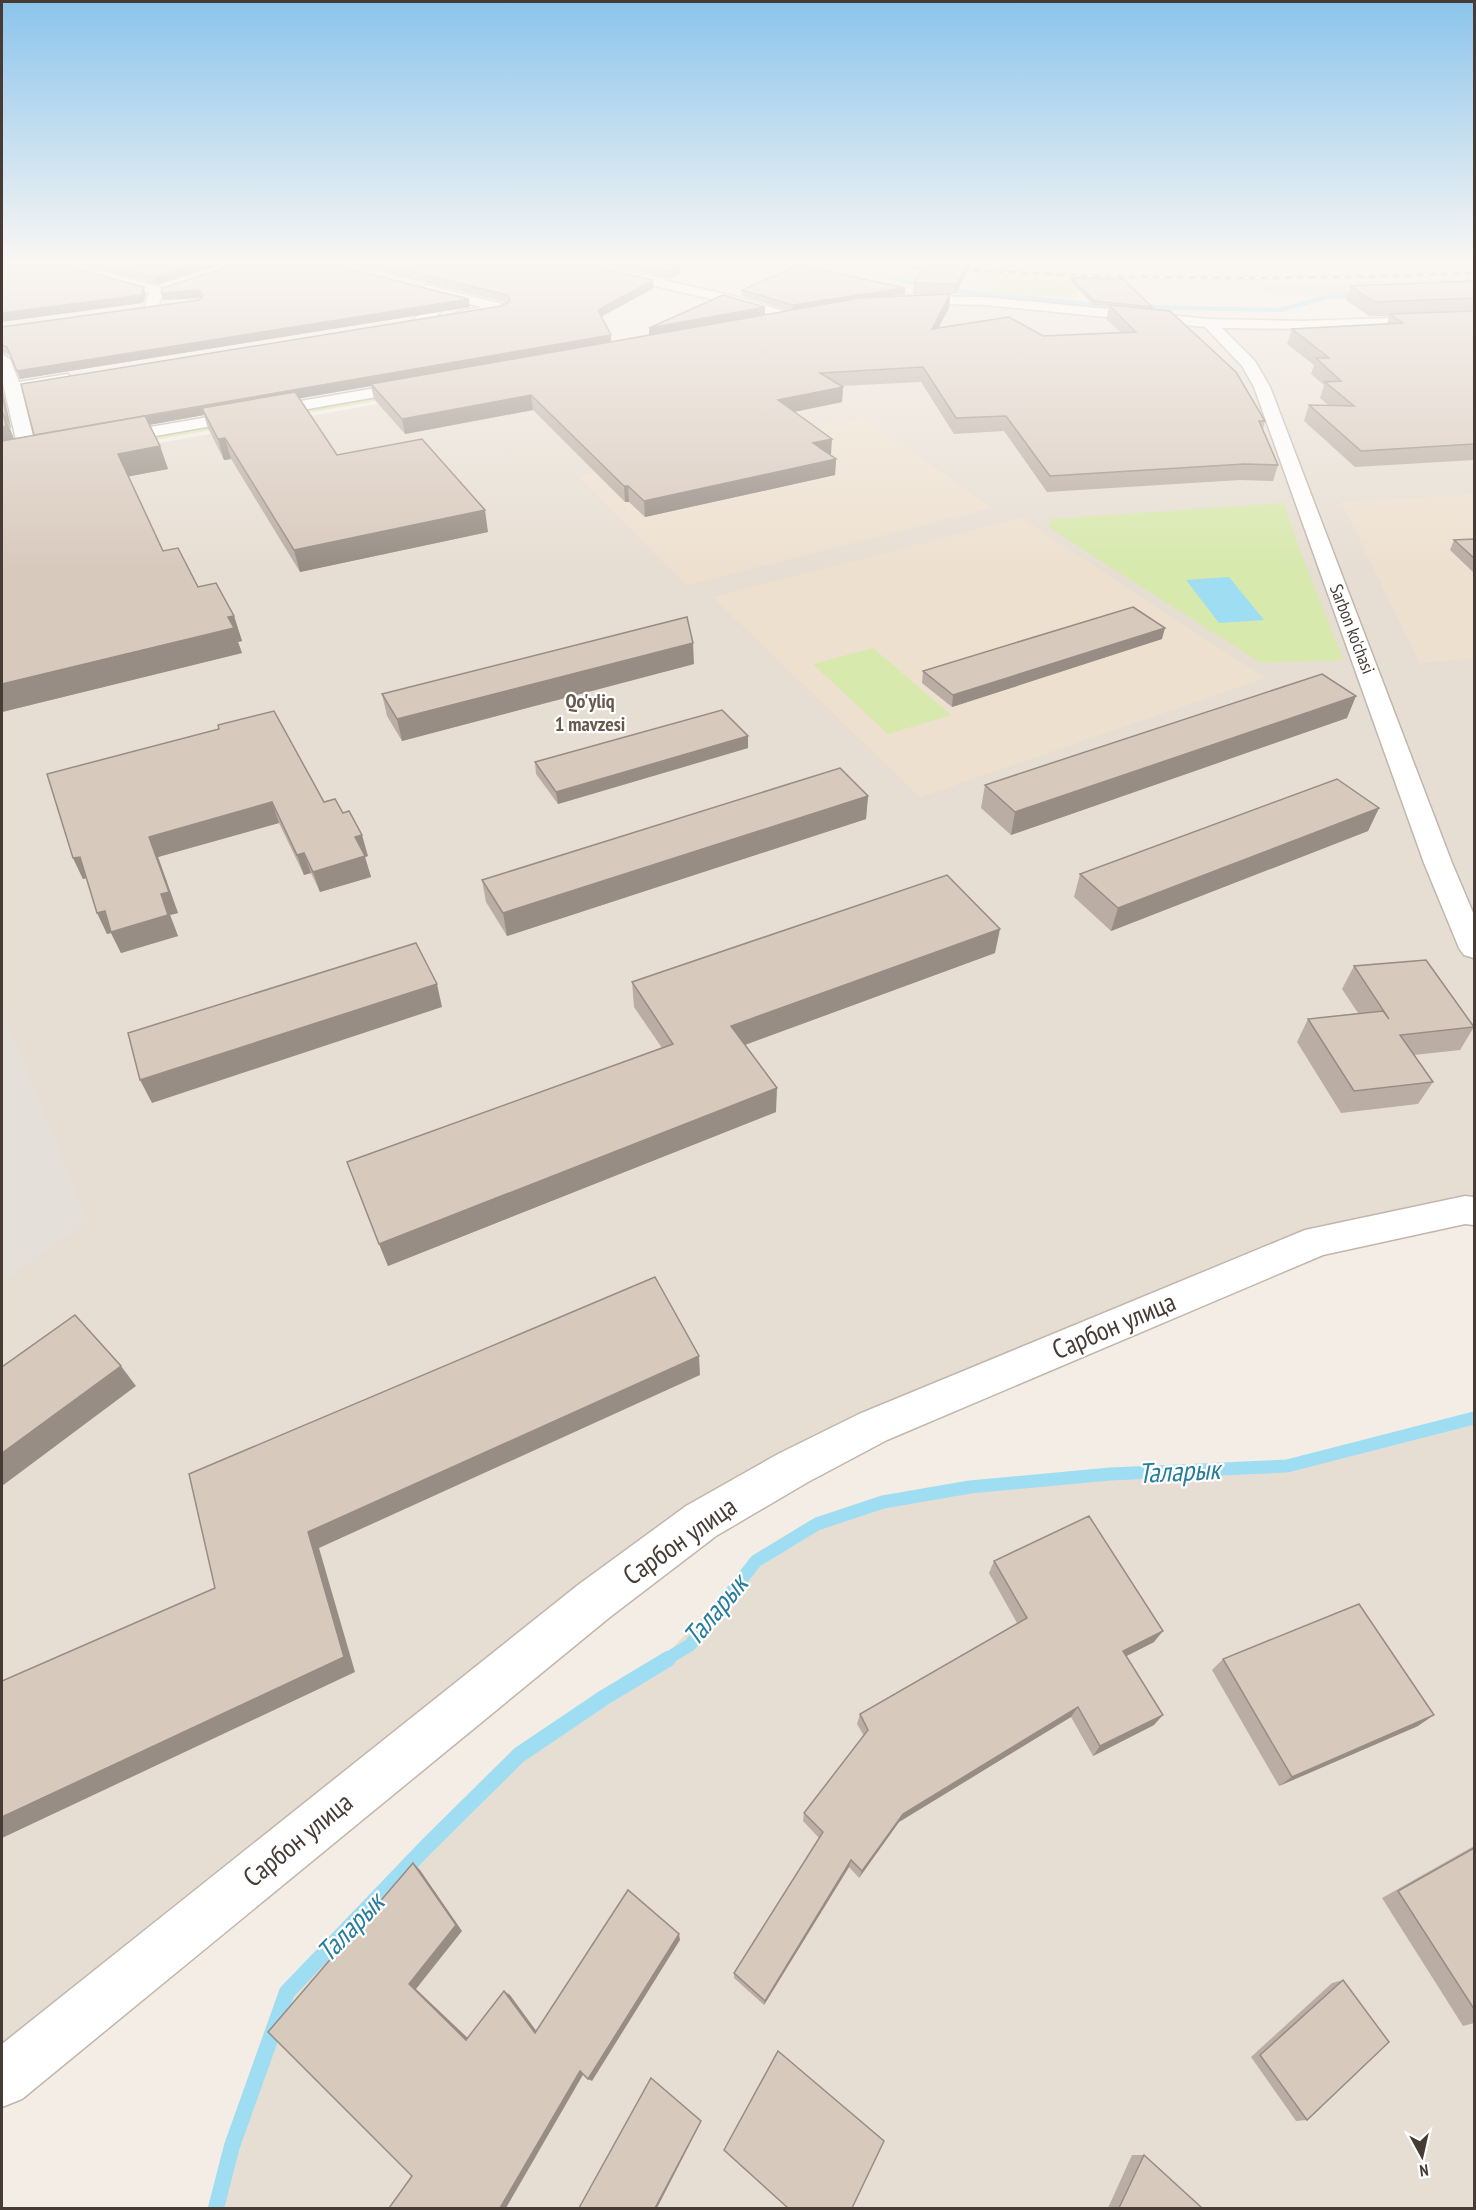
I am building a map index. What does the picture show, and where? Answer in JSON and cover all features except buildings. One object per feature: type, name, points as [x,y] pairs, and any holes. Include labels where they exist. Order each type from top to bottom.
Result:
[{"type":"street","points":[[4,364],[13,388],[32,459],[10,456]]},
{"type":"street","name":"Sarbon ko'chasi","points":[[1249,364],[1262,387],[1438,862],[1474,948]]},
{"type":"street","points":[[13,388],[82,376]]},
{"type":"street","points":[[101,447],[433,388]]},
{"type":"street","name":"Сарбон улица","points":[[2,2079],[594,1601],[701,1521],[793,1468],[873,1427],[1318,1241],[1474,1210]]},
{"type":"shaded area","name":"Qo'yliq 1 mavzesi","points":[[602,364],[1474,364],[1474,1211],[1465,1210],[1318,1241],[873,1427],[594,1601],[2,2079],[2,471]]},
{"type":"shaded area","points":[[864,417],[992,508],[687,585],[578,476]]},
{"type":"shaded area","points":[[1474,494],[1474,658],[1420,663],[1341,502]]},
{"type":"shaded area","points":[[1021,518],[1265,678],[920,797],[713,597]]},
{"type":"shaded area","points":[[2,1008],[88,1222],[2,1282]]},
{"type":"shaded area","points":[[1474,1416],[1474,2208],[216,2208],[232,2146],[287,1992],[427,1846],[519,1755],[656,1665],[756,1561],[817,1524],[883,1502],[1110,1474],[1287,1466],[1443,1427]]},
{"type":"green space","points":[[557,364],[584,364],[2,467],[2,463]]},
{"type":"green space","points":[[1284,503],[1343,660],[1261,663],[1048,527],[1052,519]]},
{"type":"green space","points":[[873,648],[951,715],[888,734],[813,664]]},
{"type":"water","points":[[1229,577],[1264,620],[1219,623],[1186,580]]},
{"type":"waterway","name":"Таларык","points":[[665,1660],[690,1645],[756,1561],[817,1524],[883,1502],[970,1487],[1110,1474],[1287,1466],[1474,1418]]},
{"type":"waterway","name":"Таларык","points":[[216,2208],[232,2146],[287,1992],[427,1846],[519,1755],[605,1697],[668,1659]]},
{"type":"district","name":"Qo'yliq 1 mavzesi","points":[[590,712]]}]
